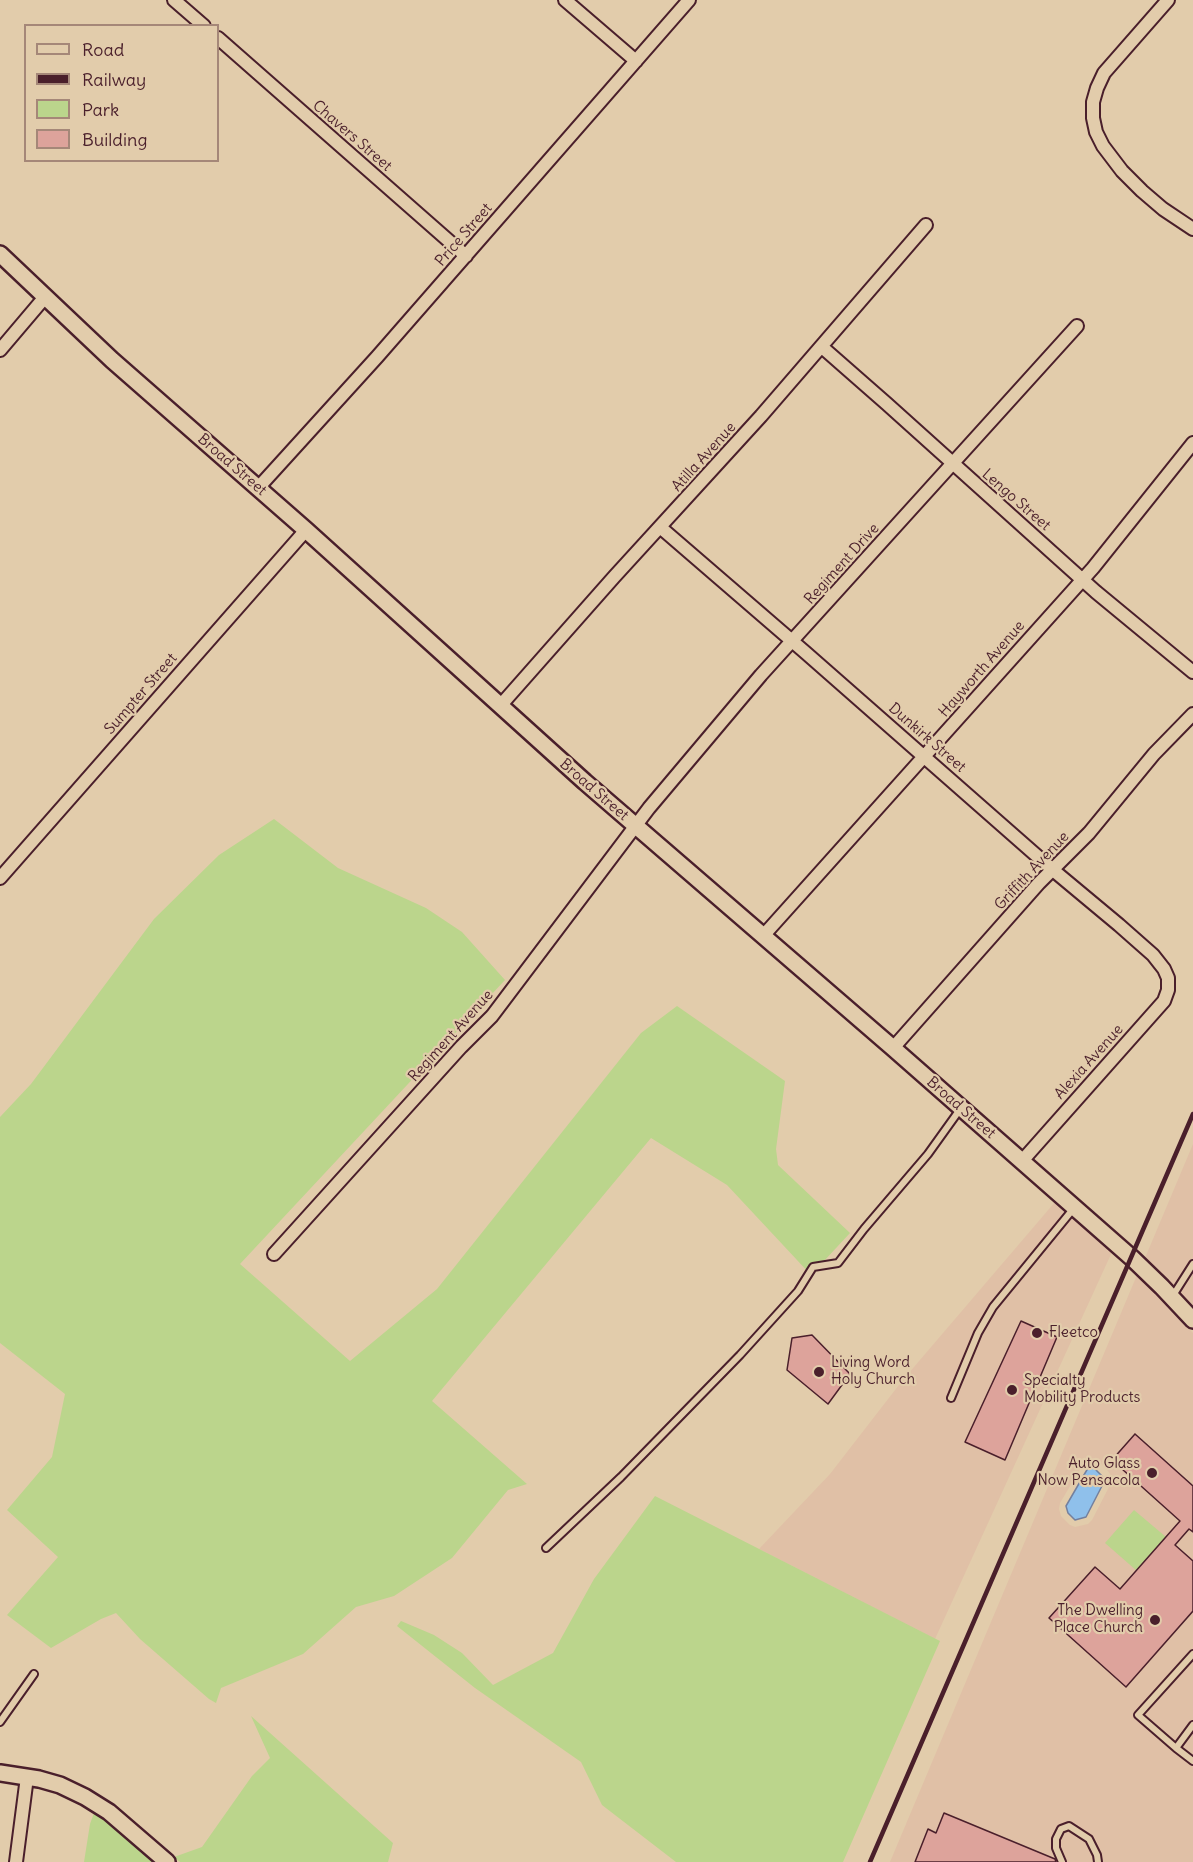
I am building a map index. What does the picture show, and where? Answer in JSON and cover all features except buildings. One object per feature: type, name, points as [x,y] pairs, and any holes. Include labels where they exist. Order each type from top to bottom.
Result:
[{"type":"street","points":[[174,0],[202,24]]},
{"type":"street","points":[[566,0],[636,61]]},
{"type":"street","name":"Price Street","points":[[258,488],[466,256],[690,0]]},
{"type":"street","points":[[1168,0],[1104,73],[1095,95],[1093,118],[1096,132],[1103,146],[1122,171],[1163,209],[1193,229]]},
{"type":"street","name":"Chavers Street","points":[[219,39],[466,256]]},
{"type":"street","name":"Atilla Avenue","points":[[500,706],[822,347],[926,225]]},
{"type":"street","name":"Broad Street","points":[[0,254],[112,360],[306,530],[500,706],[1138,1263],[1193,1320]]},
{"type":"street","points":[[0,350],[45,297]]},
{"type":"street","name":"Regiment Drive","points":[[636,826],[761,675],[1077,326]]},
{"type":"street","name":"Lengo Street","points":[[822,347],[1095,592],[1193,672]]},
{"type":"street","name":"Hayworth Avenue","points":[[764,936],[1093,568],[1193,442]]},
{"type":"street","name":"Dunkirk Street","points":[[660,527],[1153,955],[1168,978]]},
{"type":"street","name":"Sumpter Street","points":[[0,878],[306,530]]},
{"type":"street","name":"Griffith Avenue","points":[[893,1048],[1039,883],[1089,833],[1154,754],[1193,714]]},
{"type":"street","name":"Regiment Avenue","points":[[274,1254],[461,1047],[492,1016],[636,826]]},
{"type":"street","name":"Alexia Avenue","points":[[1022,1161],[1164,1001],[1168,990],[1168,978]]},
{"type":"street","points":[[0,1773],[60,1785],[85,1797],[109,1812],[167,1862]]},
{"type":"street","points":[[16,1862],[27,1777]]},
{"type":"lane","points":[[546,1548],[621,1477],[740,1355],[798,1290],[813,1267],[838,1263],[928,1154],[961,1108]]},
{"type":"lane","points":[[951,1398],[978,1333],[993,1307],[1074,1208]]},
{"type":"lane","points":[[1172,1297],[1193,1264]]},
{"type":"lane","points":[[1193,1654],[1138,1715],[1193,1761]]},
{"type":"lane","points":[[0,1722],[34,1674]]},
{"type":"lane","points":[[1176,1748],[1193,1725]]},
{"type":"lane","points":[[1062,1862],[1056,1848],[1056,1839],[1061,1829],[1069,1826],[1089,1839],[1098,1855],[1098,1862]]},
{"type":"shaded area","points":[[1193,1144],[1193,1307],[1145,1258]]},
{"type":"shaded area","points":[[1055,1202],[1112,1252],[935,1639],[759,1549],[830,1474],[902,1381]]},
{"type":"shaded area","points":[[1137,1275],[1193,1333],[1193,1862],[890,1862]],"holes":[[[1089,1461],[1100,1463],[1110,1474],[1110,1485],[1092,1520],[1088,1524],[1075,1527],[1070,1525],[1061,1516],[1060,1503],[1082,1466]]]},
{"type":"green space","points":[[274,819],[338,868],[426,908],[462,932],[505,980],[240,1264],[350,1361],[437,1289],[641,1033],[677,1006],[785,1081],[776,1149],[778,1165],[850,1233],[811,1275],[727,1185],[651,1138],[432,1401],[527,1484],[508,1490],[452,1558],[394,1596],[356,1607],[303,1654],[221,1688],[216,1703],[140,1639],[116,1613],[101,1619],[51,1648],[7,1615],[58,1557],[7,1510],[52,1457],[65,1394],[0,1343],[0,1117],[31,1084],[154,919],[219,855]]},
{"type":"green space","points":[[655,1496],[940,1641],[843,1862],[676,1862],[602,1805],[581,1762],[475,1688],[397,1626],[401,1621],[434,1635],[462,1653],[493,1685],[553,1653],[594,1579]]},
{"type":"green space","points":[[1134,1510],[1166,1537],[1137,1571],[1105,1543]]},
{"type":"green space","points":[[251,1716],[393,1843],[388,1862],[180,1862],[174,1857],[202,1847],[252,1776],[270,1758]]},
{"type":"green space","points":[[94,1813],[103,1819],[153,1862],[84,1862]]},
{"type":"water","points":[[1088,1468],[1094,1468],[1103,1477],[1104,1482],[1086,1517],[1075,1520],[1068,1513],[1066,1506]]},
{"type":"railway","points":[[870,1862],[1193,1114]]},
{"type":"place","name":"Fleetco","points":[[1037,1333]]},
{"type":"place","name":"Living Word Holy Church","points":[[819,1372]]},
{"type":"place","name":"Specialty Mobility Products","points":[[1012,1390]]},
{"type":"place","name":"Auto Glass Now Pensacola","points":[[1152,1473]]},
{"type":"place","name":"The Dwelling Place Church","points":[[1155,1620]]}]
